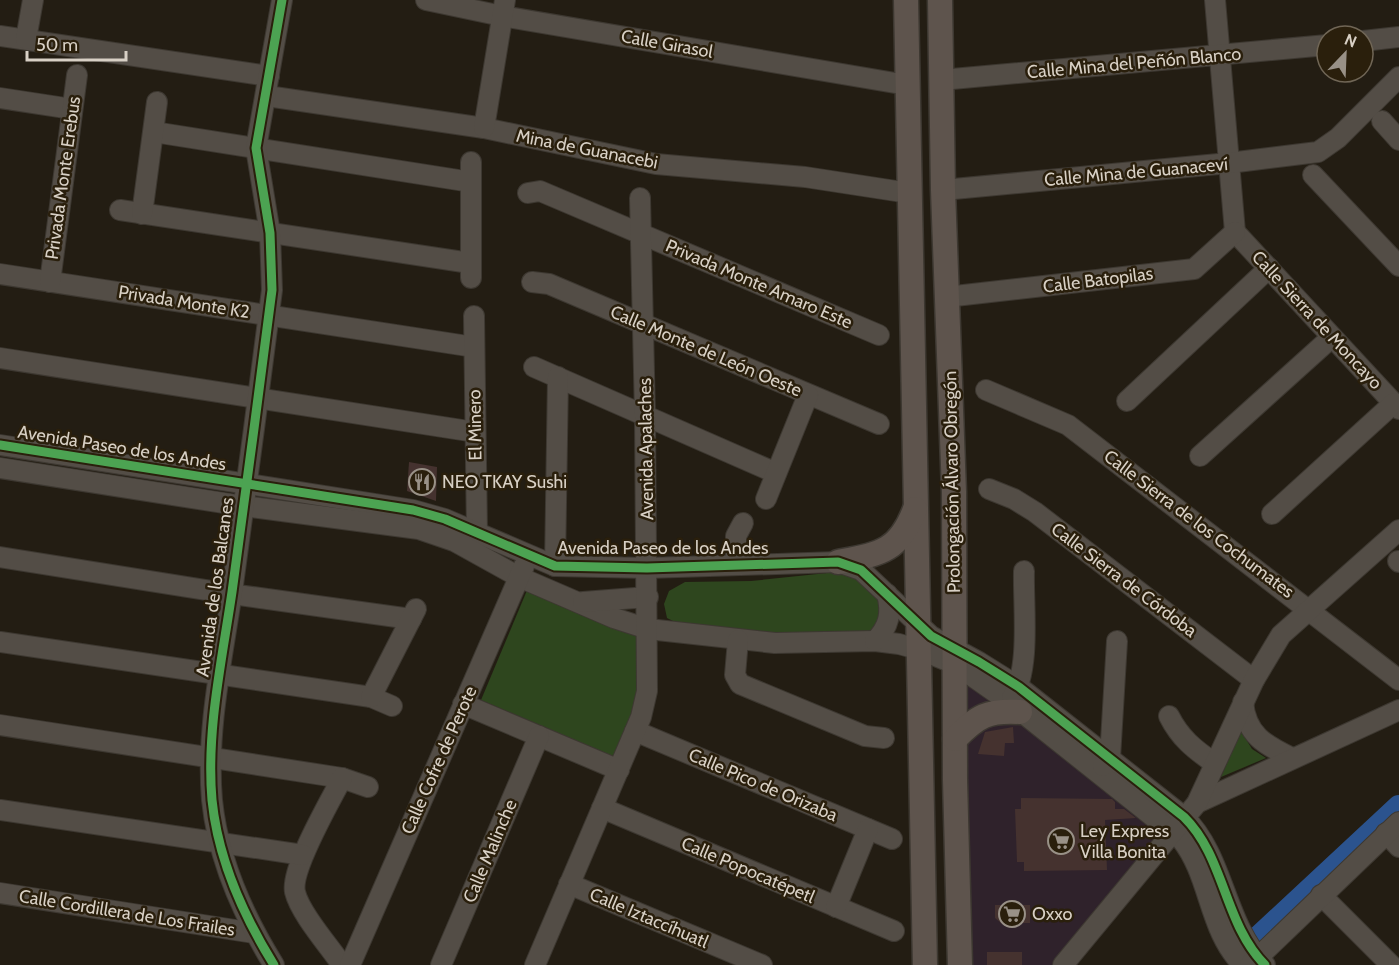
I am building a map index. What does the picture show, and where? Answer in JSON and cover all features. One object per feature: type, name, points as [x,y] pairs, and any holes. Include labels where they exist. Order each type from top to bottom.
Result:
[{"type":"main road","name":"Prolongación Álvaro Obregón","points":[[906,0],[921,639],[925,965]]},
{"type":"main road","name":"Prolongación Álvaro Obregón","points":[[940,0],[946,297],[954,492],[955,739],[960,965]]},
{"type":"main road","points":[[908,91],[923,126],[936,128],[942,121]]},
{"type":"main road","points":[[838,562],[876,554],[892,546],[907,529],[916,501],[938,485],[954,492]]},
{"type":"main road","points":[[955,739],[970,723],[999,711],[1016,700]]},
{"type":"street","points":[[26,39],[33,0]]},
{"type":"street","points":[[268,86],[282,0]]},
{"type":"street","name":"Calle Girasol","points":[[426,0],[504,8],[908,91]]},
{"type":"street","points":[[1215,0],[1235,232]]},
{"type":"street","points":[[484,128],[504,8]]},
{"type":"street","name":"Mina de Guanacebi","points":[[0,36],[26,39],[484,128],[656,164],[805,177],[909,192]]},
{"type":"street","points":[[1375,40],[1399,37]]},
{"type":"street","name":"Calle Mina del Peñón Blanco","points":[[941,80],[1315,46]]},
{"type":"street","name":"Privada Monte Erebus","points":[[50,282],[77,75]]},
{"type":"street","name":"Calle Mina de Guanaceví","points":[[943,190],[1229,164],[1318,152],[1328,147],[1399,77]]},
{"type":"street","name":"Avenida de los Balcanes","points":[[268,86],[256,148],[270,233],[272,290],[219,675],[211,757],[212,800],[219,843],[254,933],[274,965]]},
{"type":"street","points":[[0,98],[72,109]]},
{"type":"street","points":[[142,214],[157,102]]},
{"type":"street","points":[[1382,121],[1399,140]]},
{"type":"street","points":[[154,132],[471,182]]},
{"type":"street","points":[[120,210],[270,233],[471,271],[471,162]]},
{"type":"street","points":[[1313,175],[1399,266]]},
{"type":"street","name":"Privada Monte Amaro Este","points":[[528,193],[540,191],[879,335]]},
{"type":"street","name":"Avenida Apalaches","points":[[540,963],[569,884],[641,717],[647,690],[648,597],[640,198]]},
{"type":"street","name":"Calle Sierra de Moncayo","points":[[1235,232],[1396,406]]},
{"type":"street","name":"Calle Batopilas","points":[[946,297],[1194,269],[1235,232]]},
{"type":"street","points":[[1127,401],[1269,268]]},
{"type":"street","name":"Privada Monte K2","points":[[0,274],[474,347]]},
{"type":"street","name":"Calle Monte de León Oeste","points":[[532,282],[549,284],[879,424]]},
{"type":"street","name":"El Minero","points":[[474,316],[477,534]]},
{"type":"street","points":[[1200,456],[1332,337]]},
{"type":"street","points":[[0,358],[476,432]]},
{"type":"street","points":[[534,367],[776,473]]},
{"type":"street","points":[[555,566],[558,377]]},
{"type":"street","name":"Calle Sierra de los Cochumates","points":[[986,390],[1068,425],[1399,680]]},
{"type":"street","points":[[766,499],[808,395]]},
{"type":"street","points":[[1272,514],[1396,406]]},
{"type":"street","name":"Avenida Paseo de los Andes","points":[[0,445],[413,510],[445,519],[555,566],[647,568],[838,562],[861,570],[887,594],[921,639],[955,656],[1104,766],[1184,817],[1200,836],[1235,921],[1251,951],[1254,963]]},
{"type":"street","name":"Avenida Paseo de los Andes","points":[[0,468],[243,506],[419,529],[454,541],[519,577],[648,629],[775,643],[921,639]]},
{"type":"street","name":"Calle Sierra de Córdoba","points":[[989,489],[1014,499],[1035,512],[1254,680]]},
{"type":"street","points":[[736,566],[736,536],[743,523]]},
{"type":"street","points":[[1063,965],[1184,817],[1214,763],[1254,680],[1281,635],[1399,530]]},
{"type":"street","name":"Calle Cofre de Perote","points":[[350,965],[529,555]]},
{"type":"street","points":[[0,557],[231,594],[414,613],[371,697]]},
{"type":"street","points":[[1016,700],[1022,671],[1024,571]]},
{"type":"street","points":[[875,641],[887,625],[890,615],[887,594]]},
{"type":"street","points":[[578,602],[648,597]]},
{"type":"street","points":[[738,640],[735,675],[740,684],[865,736],[884,738]]},
{"type":"street","points":[[1104,766],[1117,641]]},
{"type":"street","points":[[0,642],[371,697],[392,706]]},
{"type":"street","points":[[1243,702],[1244,714],[1253,734],[1268,747],[1292,758]]},
{"type":"street","points":[[463,704],[619,770]]},
{"type":"street","points":[[1184,817],[1292,758],[1399,710]]},
{"type":"street","points":[[1169,716],[1176,731],[1188,744],[1214,763]]},
{"type":"street","points":[[0,725],[342,778],[368,787]]},
{"type":"street","name":"Calle Pico de Orizaba","points":[[635,731],[892,839]]},
{"type":"street","name":"Calle Malinche","points":[[441,965],[539,736]]},
{"type":"street","points":[[342,778],[303,855],[295,877],[295,892],[342,965]]},
{"type":"street","name":"Calle Popocatépetl","points":[[602,808],[894,931]]},
{"type":"street","points":[[0,810],[303,855]]},
{"type":"street","points":[[836,907],[868,829]]},
{"type":"street","points":[[1254,963],[1321,895],[1395,834]]},
{"type":"street","name":"Calle Iztaccíhuatl","points":[[569,884],[762,965]]},
{"type":"street","name":"Calle Cordillera de Los Frailes","points":[[0,893],[254,933]]},
{"type":"street","points":[[1321,895],[1391,965]]},
{"type":"shaded area","points":[[955,664],[1172,831],[1060,965],[959,965]]},
{"type":"green space","points":[[837,572],[865,581],[885,599],[873,633],[791,636],[685,627],[667,618],[664,604],[669,591],[685,582],[751,581]]},
{"type":"green space","points":[[528,588],[644,635],[642,701],[619,759],[481,700]]},
{"type":"green space","points":[[1241,731],[1252,749],[1266,758],[1221,777]]},
{"type":"building","points":[[409,462],[437,467],[436,501],[407,491]]},
{"type":"building","points":[[1013,727],[1014,743],[1005,743],[1004,756],[978,754],[985,732]]},
{"type":"building","name":"Ley Express Villa Bonita","points":[[1021,798],[1112,799],[1115,802],[1115,809],[1124,809],[1136,818],[1105,820],[1107,870],[1024,871],[1024,862],[1017,862],[1015,809],[1021,809]]},
{"type":"building","points":[[995,905],[1030,905],[1030,923],[1001,923],[995,918]]},
{"type":"building","points":[[987,952],[1022,952],[1022,965],[987,965]]},
{"type":"waterway","points":[[1255,941],[1399,807]]},
{"type":"cycle path","points":[[274,965],[242,907],[226,865],[212,800],[211,748],[216,696],[272,290],[270,233],[256,148],[282,0]]},
{"type":"cycle path","points":[[0,445],[413,510],[445,519],[555,566],[647,568],[838,562],[861,570],[931,636],[1019,687],[1184,817],[1198,833],[1208,851],[1241,930],[1251,949],[1265,965]]},
{"type":"place","name":"NEO TKAY Sushi","points":[[422,482]]},
{"type":"place","name":"Ley Express Villa Bonita","points":[[1061,841]]},
{"type":"place","name":"Oxxo","points":[[1012,914]]}]
